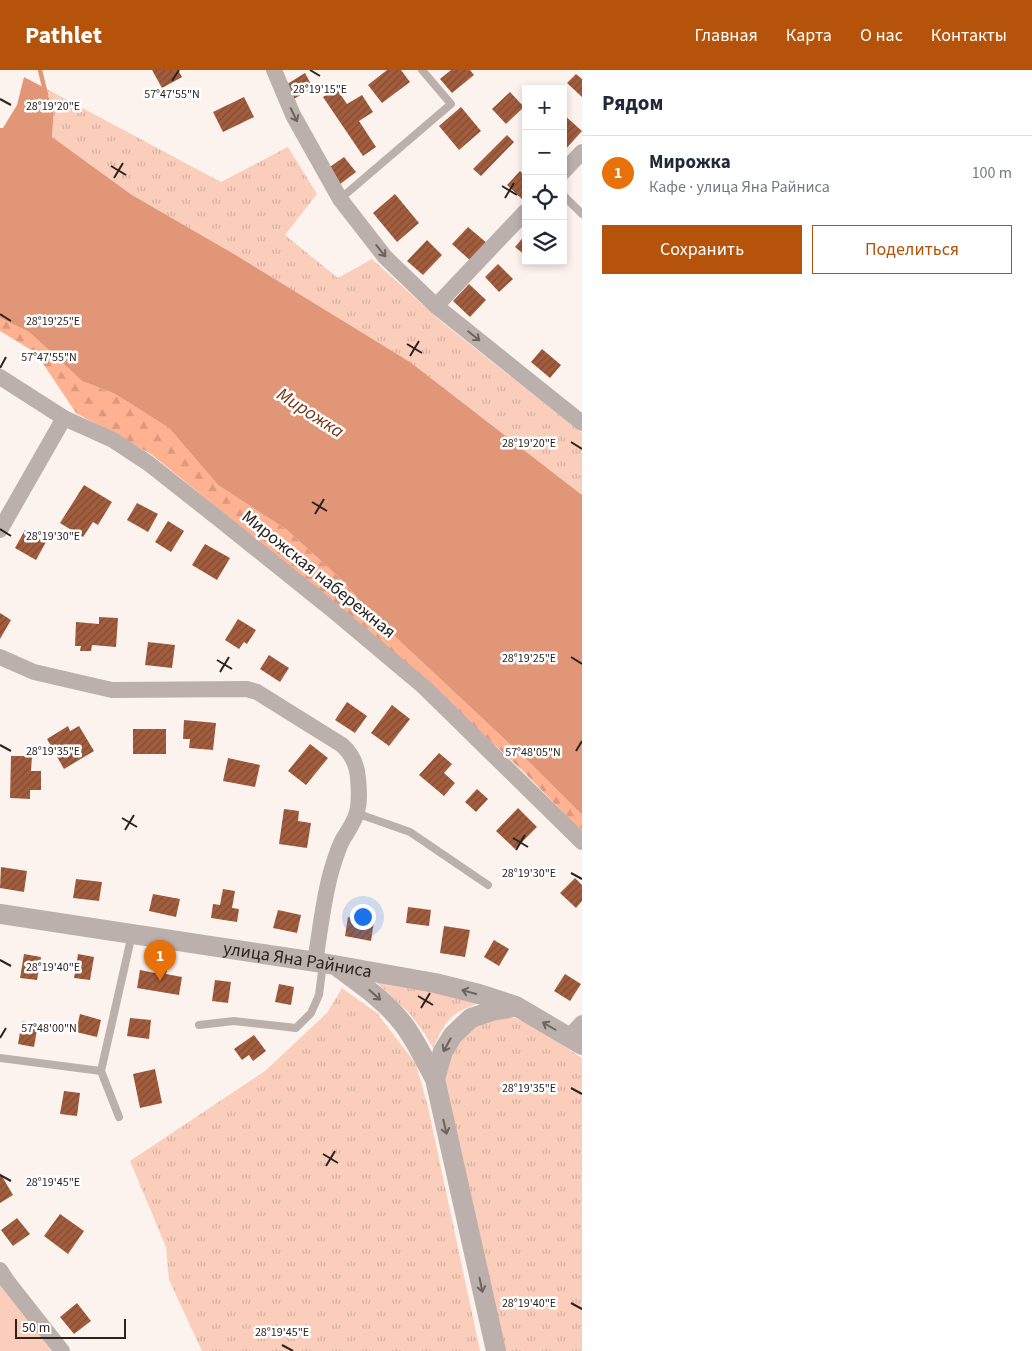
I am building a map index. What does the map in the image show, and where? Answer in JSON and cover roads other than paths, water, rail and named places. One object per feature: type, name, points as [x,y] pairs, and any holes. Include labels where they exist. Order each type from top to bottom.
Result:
[{"type":"street","points":[[274,70],[293,115],[340,199],[386,257],[436,306],[582,423]]},
{"type":"street","points":[[567,168],[582,152]]},
{"type":"street","points":[[436,306],[522,215]]},
{"type":"street","name":"Мирожская набережная","points":[[0,377],[64,418],[113,440],[148,463],[330,608],[424,687],[582,842]]},
{"type":"street","points":[[1,528],[64,418]]},
{"type":"street","points":[[0,657],[34,672],[112,690],[247,690],[257,692],[342,745],[350,752],[355,761],[360,794],[356,813],[335,858],[322,914],[325,964],[370,990],[392,1011],[404,1025],[422,1053],[434,1079],[496,1351]]},
{"type":"street","name":"улица Яна Райниса","points":[[0,914],[436,983],[480,994],[516,1006],[578,1035]]},
{"type":"street","points":[[434,1079],[443,1051],[453,1035],[471,1018],[492,1010],[516,1006]]},
{"type":"street","points":[[0,1270],[62,1351]]},
{"type":"lane","points":[[340,199],[451,104],[422,70]]},
{"type":"lane","points":[[567,199],[582,214]]},
{"type":"lane","points":[[356,813],[410,832],[488,885]]},
{"type":"lane","points":[[119,1117],[101,1071],[132,934]]},
{"type":"lane","points":[[199,1026],[234,1020],[296,1028],[311,1013],[319,995],[325,964]]},
{"type":"lane","points":[[0,1058],[101,1071]]},
{"type":"water","points":[[24,77],[43,87],[54,107],[52,137],[132,195],[234,254],[410,362],[582,495],[582,815],[530,763],[373,616],[343,581],[287,530],[218,485],[169,428],[115,394],[82,381],[29,332],[0,318],[0,128],[3,128],[17,105]]},
{"type":"waterway","points":[[40,70],[46,95]]},
{"type":"place","name":"Мирожка","points":[[160,981]]}]
